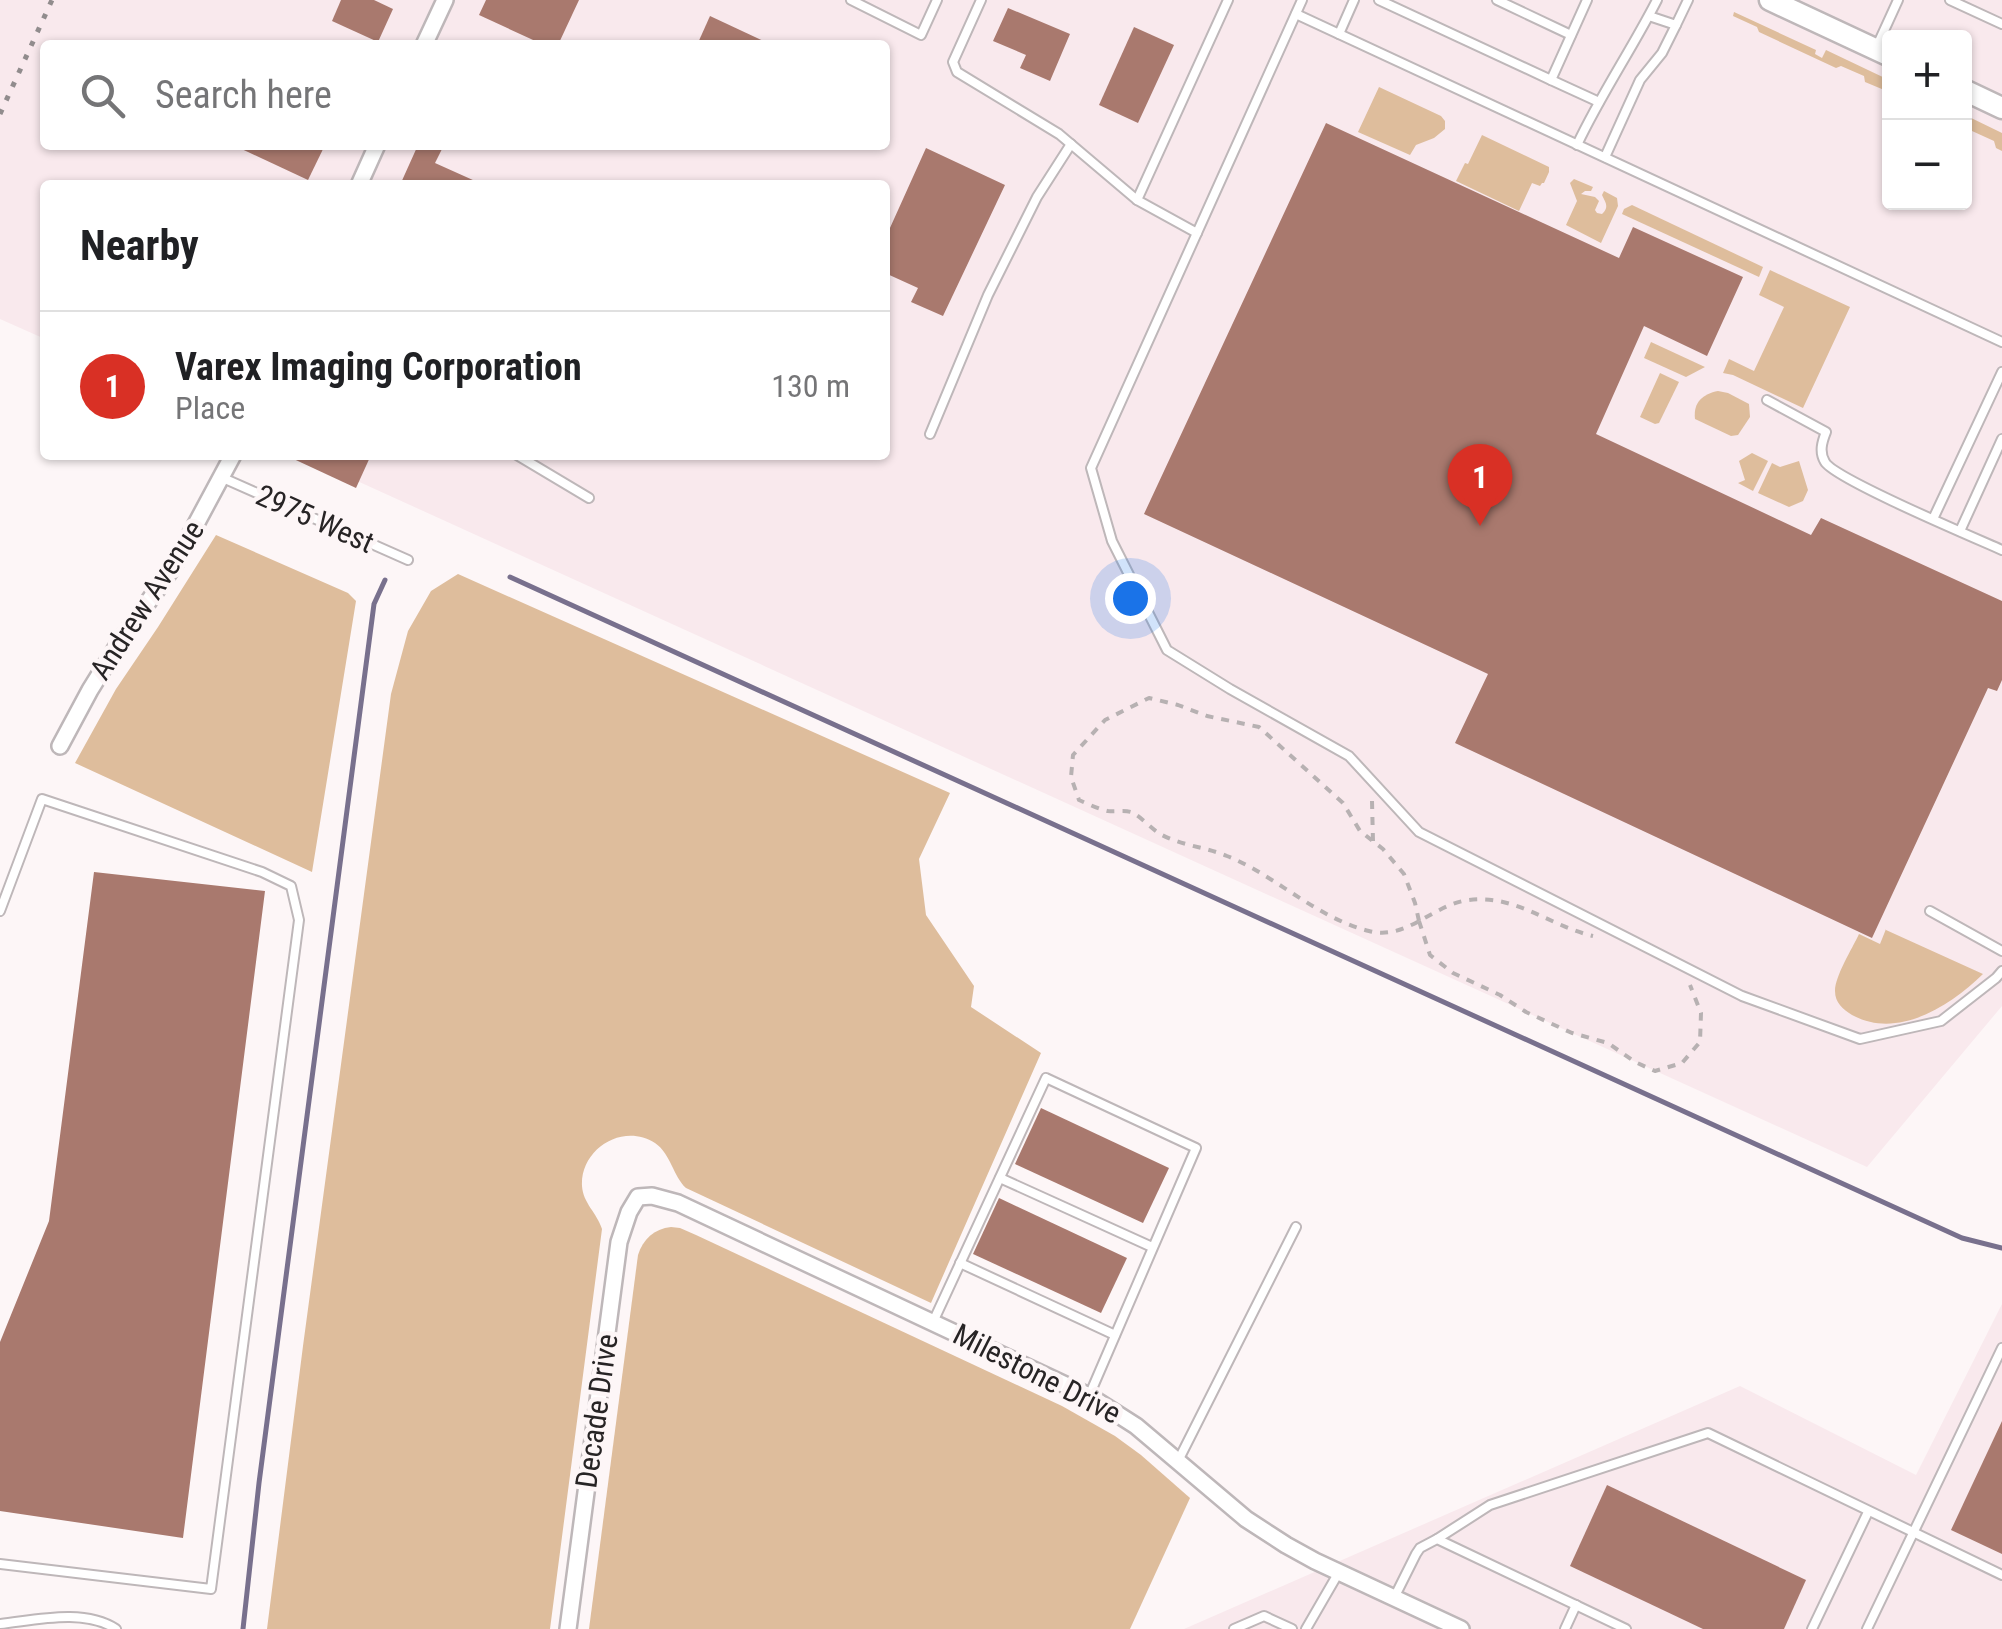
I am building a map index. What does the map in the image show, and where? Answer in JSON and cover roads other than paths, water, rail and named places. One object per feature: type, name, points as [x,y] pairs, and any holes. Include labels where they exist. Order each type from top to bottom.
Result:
[{"type":"main road","points":[[1770,0],[1882,53]]},
{"type":"main road","points":[[1972,94],[2002,108]]},
{"type":"street","points":[[426,40],[445,0]]},
{"type":"street","points":[[360,180],[375,150]]},
{"type":"street","name":"Andrew Avenue","points":[[60,746],[121,640],[173,567],[231,460]]},
{"type":"street","name":"Milestone Drive","points":[[638,1197],[665,1198],[678,1203],[1088,1396],[1136,1426],[1246,1520],[1338,1572],[1461,1629]]},
{"type":"street","name":"Decade Drive","points":[[568,1629],[619,1242],[638,1197]]},
{"type":"lane","points":[[850,0],[921,35],[937,0]]},
{"type":"lane","points":[[982,0],[952,62],[957,72],[1059,134],[1137,200],[1197,232]]},
{"type":"lane","points":[[1137,200],[1228,0]]},
{"type":"lane","points":[[1302,0],[1091,468],[1112,541],[1166,650],[1350,756],[1419,832],[1742,996],[1860,1040],[1941,1021],[2002,971]]},
{"type":"lane","points":[[1339,34],[1354,0]]},
{"type":"lane","points":[[1379,0],[1600,102]]},
{"type":"lane","points":[[1497,0],[1571,35]]},
{"type":"lane","points":[[1550,80],[1587,0]]},
{"type":"lane","points":[[1578,144],[1620,62],[1658,0]]},
{"type":"lane","points":[[1605,157],[1640,80],[1662,54],[1688,0]]},
{"type":"lane","points":[[1890,30],[1898,0]]},
{"type":"lane","points":[[1950,0],[2002,24]]},
{"type":"lane","points":[[1296,14],[2002,342]]},
{"type":"lane","points":[[1649,16],[1676,26]]},
{"type":"lane","points":[[930,434],[996,278],[1037,197],[1070,144]]},
{"type":"lane","points":[[1934,518],[2002,372]]},
{"type":"lane","points":[[1767,400],[1826,432],[1822,451],[1831,468],[1857,484],[2000,549]]},
{"type":"lane","points":[[1960,531],[2002,440]]},
{"type":"lane","points":[[526,460],[588,498]]},
{"type":"lane","name":"2975 West","points":[[222,478],[408,560]]},
{"type":"lane","points":[[0,912],[42,799],[262,872],[290,886],[299,920],[210,1588],[0,1564]]},
{"type":"lane","points":[[1930,911],[2002,950]]},
{"type":"lane","points":[[933,1322],[1046,1078],[1196,1148],[1088,1396]]},
{"type":"lane","points":[[1000,1178],[1152,1247]]},
{"type":"lane","points":[[1178,1461],[1296,1228]]},
{"type":"lane","points":[[960,1263],[1115,1334]]},
{"type":"lane","points":[[1867,1629],[2002,1348]]},
{"type":"lane","points":[[1394,1598],[1420,1548],[1490,1505],[1708,1434],[2002,1575]]},
{"type":"lane","points":[[1812,1629],[1868,1512]]},
{"type":"lane","points":[[1437,1539],[1626,1629]]},
{"type":"lane","points":[[1306,1629],[1338,1572]]},
{"type":"lane","points":[[1565,1629],[1576,1605]]},
{"type":"lane","points":[[1234,1629],[1264,1616],[1270,1624],[1292,1629]]},
{"type":"lane","points":[[0,1624],[78,1618],[105,1622],[116,1629]]},
{"type":"waterway","points":[[510,577],[1962,1238],[2002,1248]]},
{"type":"waterway","points":[[243,1629],[374,604],[385,580]]},
{"type":"railway","points":[[0,114],[52,0]]},
{"type":"place","name":"Varex Imaging Corporation","points":[[1480,526]]}]
